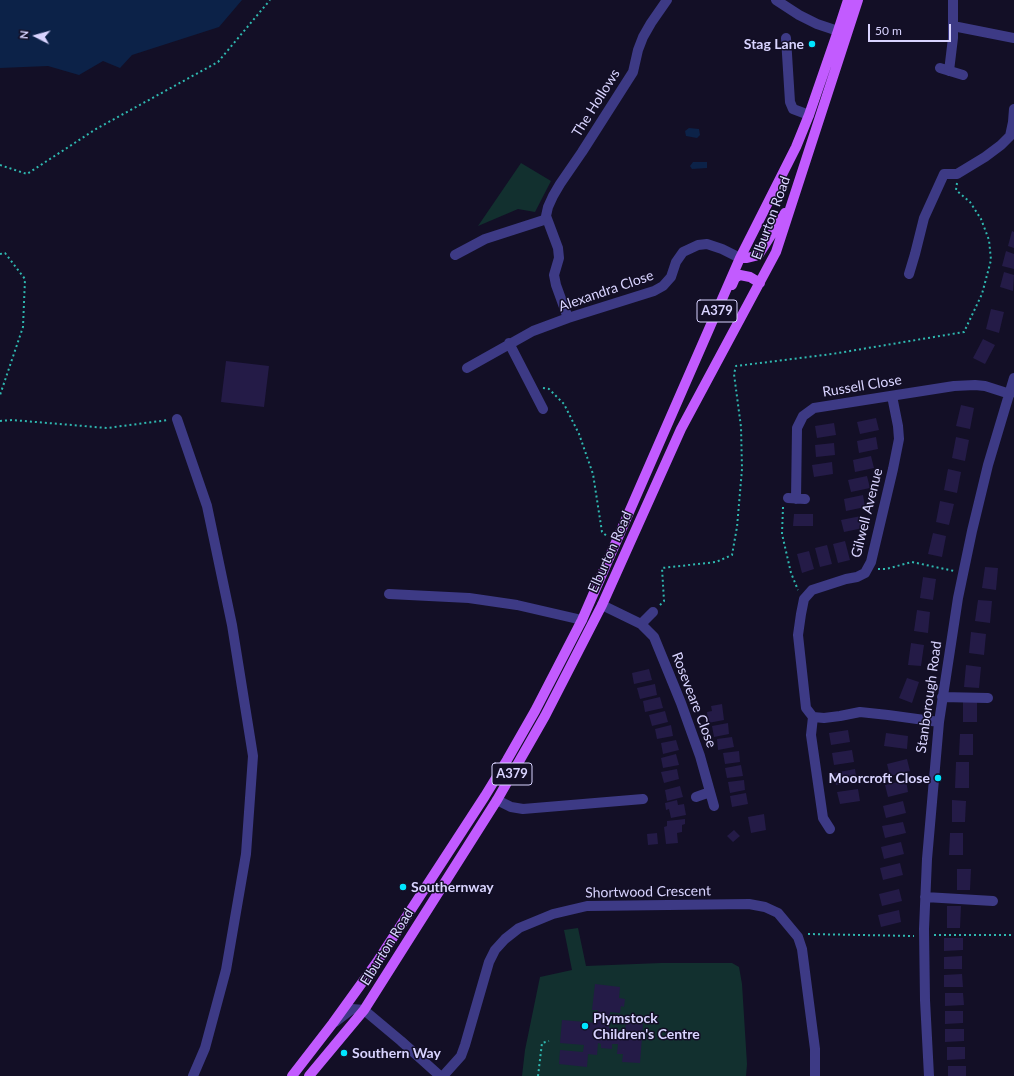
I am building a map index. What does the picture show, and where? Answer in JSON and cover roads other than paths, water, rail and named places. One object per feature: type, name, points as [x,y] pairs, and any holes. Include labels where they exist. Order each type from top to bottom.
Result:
[{"type":"main road","name":"Elburton Road","points":[[292,1076],[377,962],[485,796],[535,711],[582,620],[740,258],[789,160],[809,115],[848,0]]},
{"type":"main road","name":"Elburton Road","points":[[309,1076],[364,1010],[497,800],[545,716],[602,605],[681,429],[776,252],[858,0]]},
{"type":"main road","name":"A379","points":[[740,258],[747,258],[759,254],[794,199]]},
{"type":"main road","name":"A379","points":[[714,317],[723,305],[735,278],[740,275],[746,276],[760,283]]},
{"type":"street","name":"The Hollows","points":[[547,219],[546,216],[552,196],[633,72],[638,50],[651,23],[666,0]]},
{"type":"street","points":[[776,0],[799,15],[838,32]]},
{"type":"street","points":[[953,0],[953,38],[944,69],[963,75]]},
{"type":"street","points":[[952,21],[1014,38]]},
{"type":"street","points":[[786,38],[790,102],[793,109],[809,115]]},
{"type":"street","points":[[908,274],[915,254],[924,218],[944,174],[957,174],[986,157],[1001,145],[1010,136],[1014,109]]},
{"type":"street","points":[[456,255],[485,239],[547,219],[559,253],[554,275],[556,285],[568,318]]},
{"type":"street","name":"Alexandra Close","points":[[467,368],[509,343],[533,331],[568,318],[654,292],[663,286],[671,277],[676,262],[683,252],[698,245],[707,244],[722,249],[740,258]]},
{"type":"street","points":[[509,343],[543,409]]},
{"type":"street","name":"Stanborough Road","points":[[929,1076],[925,1000],[924,935],[926,859],[942,696],[963,573],[988,465],[1014,378]]},
{"type":"street","name":"Russell Close","points":[[796,499],[797,428],[803,416],[814,408],[954,386],[985,386],[1010,394]]},
{"type":"street","name":"Gilwell Avenue","points":[[813,717],[806,708],[798,635],[804,599],[812,590],[846,579],[857,578],[866,573],[871,562],[899,439],[892,396]]},
{"type":"street","points":[[177,419],[207,506],[232,625],[253,756],[246,854],[226,970],[205,1048],[193,1076]]},
{"type":"street","points":[[389,594],[469,598],[517,605],[582,620]]},
{"type":"street","name":"Roseveare Close","points":[[602,605],[641,624],[654,637],[700,756],[714,806]]},
{"type":"street","points":[[641,624],[653,612]]},
{"type":"street","points":[[942,696],[988,698]]},
{"type":"street","points":[[830,829],[823,818],[812,735],[813,717],[824,718],[860,712],[939,722]]},
{"type":"street","points":[[696,797],[710,792]]},
{"type":"street","points":[[497,800],[511,807],[523,809],[643,799]]},
{"type":"street","points":[[925,897],[993,901]]},
{"type":"street","name":"Shortwood Crescent","points":[[443,1076],[461,1056],[489,962],[495,950],[505,939],[519,928],[553,914],[587,906],[749,904],[765,907],[778,913],[798,937],[802,949],[815,1049],[815,1076]]},
{"type":"street","points":[[333,1023],[352,1010],[364,1010],[440,1076]]},
{"type":"water","points":[[0,0],[242,0],[219,27],[132,55],[120,68],[103,61],[79,75],[48,66],[0,68]]},
{"type":"water","points":[[689,128],[699,129],[700,135],[697,138],[686,136],[685,131]]},
{"type":"water","points":[[693,162],[707,162],[707,168],[692,169],[690,166]]},
{"type":"place","name":"Stag Lane","points":[[812,44]]},
{"type":"place","name":"Moorcroft Close","points":[[938,778]]},
{"type":"place","name":"Southernway","points":[[403,887]]},
{"type":"place","name":"Plymstock Children's Centre","points":[[585,1026]]},
{"type":"place","name":"Southern Way","points":[[344,1053]]}]
